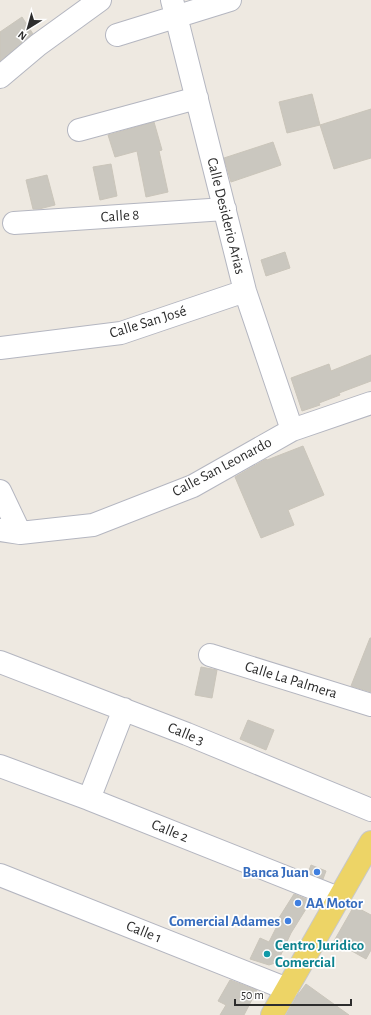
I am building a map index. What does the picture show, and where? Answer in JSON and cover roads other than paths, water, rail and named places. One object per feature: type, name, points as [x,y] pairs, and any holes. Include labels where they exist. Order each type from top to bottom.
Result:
[{"type":"main road","points":[[272,1015],[371,842]]},
{"type":"street","points":[[0,77],[38,45],[100,0]]},
{"type":"street","points":[[118,34],[174,8],[230,0]]},
{"type":"street","name":"Calle Desiderio Arias","points":[[174,8],[245,291],[292,430]]},
{"type":"street","points":[[80,130],[197,98]]},
{"type":"street","name":"Calle 8","points":[[14,223],[225,209]]},
{"type":"street","name":"Calle San José","points":[[0,348],[121,333],[245,291]]},
{"type":"street","name":"Calle San Leonardo","points":[[10,531],[93,525],[193,486],[292,430],[371,403]]},
{"type":"street","points":[[0,491],[10,531]]},
{"type":"street","name":"Calle La Palmera","points":[[210,655],[371,705]]},
{"type":"street","name":"Calle 3","points":[[0,662],[187,734],[371,810]]},
{"type":"street","points":[[89,799],[124,710]]},
{"type":"street","name":"Calle 2","points":[[0,766],[89,799],[338,898]]},
{"type":"street","name":"Calle 1","points":[[0,875],[287,989]]},
{"type":"place","name":"Banca Juan","points":[[317,872]]},
{"type":"place","name":"AA Motor","points":[[298,903]]},
{"type":"place","name":"Comercial Adames","points":[[288,921]]},
{"type":"place","name":"Centro Juridico Comercial","points":[[267,954]]}]
